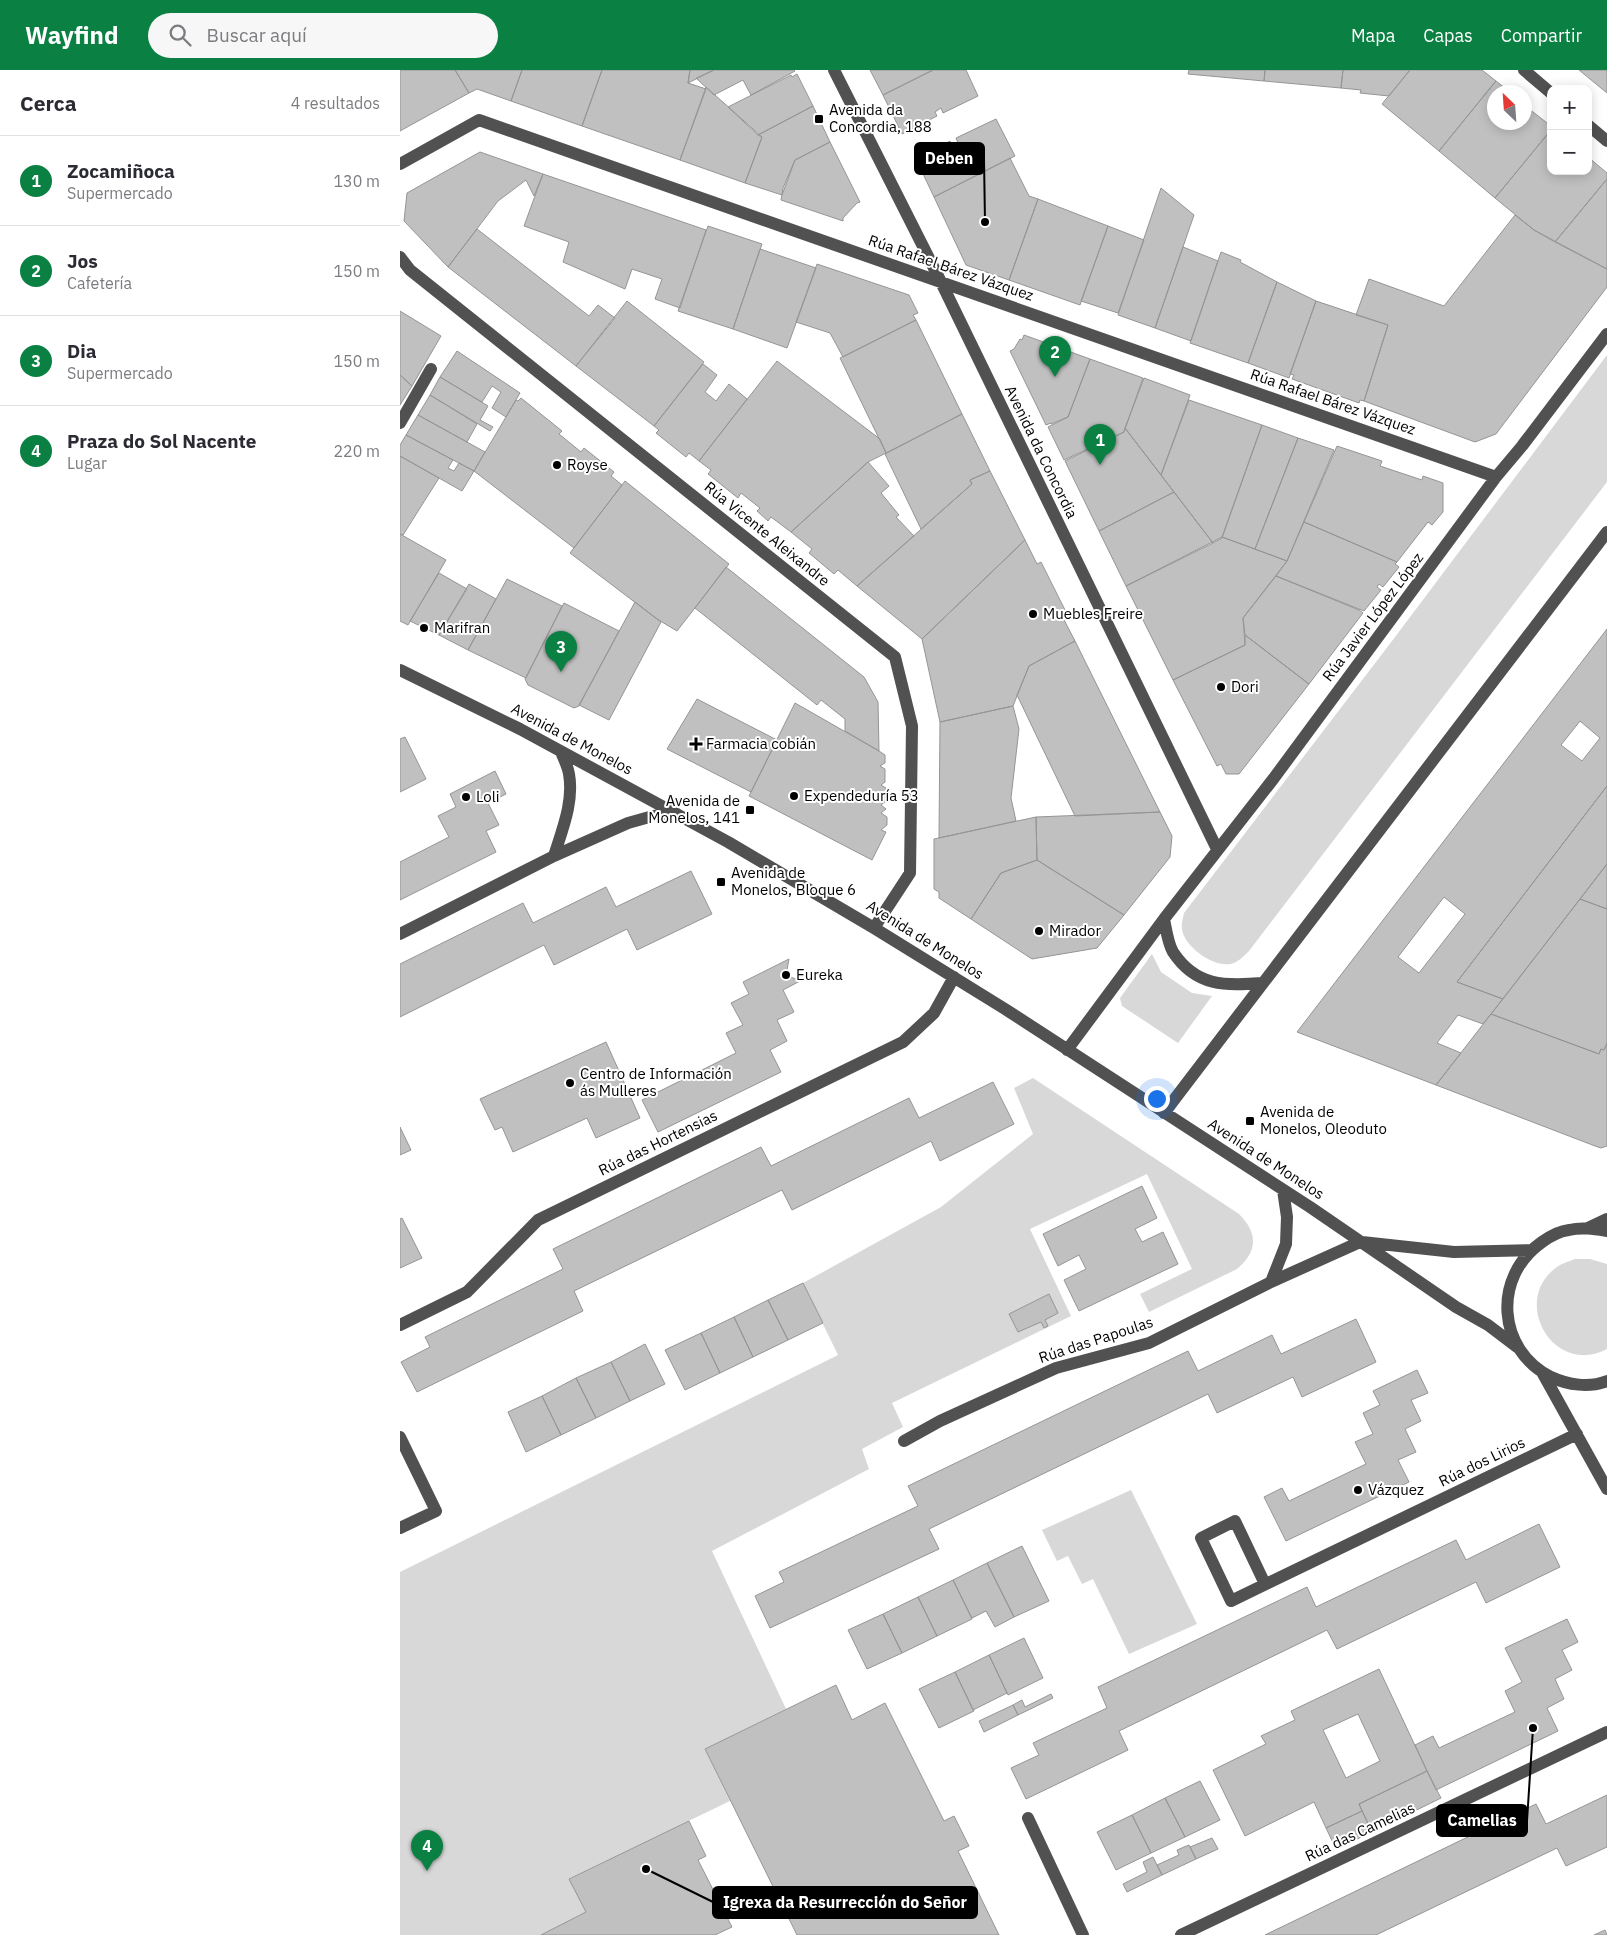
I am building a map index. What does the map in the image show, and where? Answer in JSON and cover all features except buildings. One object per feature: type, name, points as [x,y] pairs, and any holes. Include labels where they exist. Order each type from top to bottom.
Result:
[{"type":"street","name":"Avenida da Concordia","points":[[834,70],[941,282],[1218,849]]},
{"type":"street","points":[[1524,70],[1547,90]]},
{"type":"street","name":"Rúa Rafael Bárez Vázquez","points":[[400,164],[479,120],[1496,477]]},
{"type":"street","points":[[1592,128],[1607,141]]},
{"type":"street","name":"Rúa Vicente Aleixandre","points":[[400,257],[410,270],[895,657],[912,726],[910,873],[874,928]]},
{"type":"street","name":"Rúa Javier López López","points":[[1067,1050],[1164,919],[1274,778],[1496,477],[1522,446],[1607,334]]},
{"type":"street","points":[[400,423],[431,369]]},
{"type":"street","points":[[1164,1113],[1607,532]]},
{"type":"street","name":"Avenida de Monelos","points":[[400,670],[520,729],[677,814],[874,928],[954,977],[1283,1190],[1456,1307],[1488,1325],[1517,1347]]},
{"type":"street","points":[[554,856],[567,816],[570,797],[569,774],[561,752]]},
{"type":"street","points":[[400,934],[554,856],[628,823],[653,816],[677,814]]},
{"type":"street","points":[[1164,919],[1172,951],[1189,970],[1208,981],[1229,986],[1262,983]]},
{"type":"street","name":"Rúa das Hortensias","points":[[400,1325],[467,1292],[538,1220],[903,1042],[934,1013],[954,977]]},
{"type":"street","points":[[1272,1282],[1286,1244],[1287,1217],[1283,1190]]},
{"type":"street","points":[[1588,1228],[1607,1219]]},
{"type":"street","points":[[1607,1231],[1588,1228],[1568,1230],[1548,1238],[1531,1250],[1518,1266],[1509,1292],[1507,1306],[1509,1328],[1517,1347],[1528,1361],[1542,1372],[1560,1381],[1580,1385],[1600,1384],[1607,1381]]},
{"type":"street","name":"Avenida de Monelos","points":[[1360,1242],[1454,1252],[1531,1250]]},
{"type":"street","name":"Rúa das Papoulas","points":[[904,1441],[940,1421],[1056,1368],[1149,1343],[1272,1282],[1360,1242]]},
{"type":"street","points":[[1542,1372],[1607,1489]]},
{"type":"street","name":"Rúa dos Lirios","points":[[1265,1584],[1235,1521],[1201,1538],[1231,1600],[1265,1584],[1577,1434]]},
{"type":"street","points":[[400,1437],[436,1511],[400,1528]]},
{"type":"street","name":"Rúa das Camelias","points":[[1181,1935],[1607,1732]]},
{"type":"street","points":[[1028,1818],[1083,1935]]},
{"type":"shaded area","points":[[1607,355],[1607,482],[1249,951],[1236,962],[1227,964],[1210,960],[1202,955],[1188,943],[1184,936],[1182,925],[1184,913]]},
{"type":"shaded area","points":[[1152,954],[1161,972],[1192,993],[1212,996],[1178,1043],[1122,1006],[1120,998]]},
{"type":"shaded area","points":[[1033,1078],[1239,1214],[1250,1228],[1253,1242],[1252,1249],[1244,1262],[1237,1269],[1149,1312],[1140,1294],[1192,1269],[1147,1174],[1030,1229],[1071,1316],[892,1403],[903,1427],[862,1449],[869,1469],[712,1551],[786,1709],[705,1749],[730,1801],[570,1878],[586,1912],[541,1935],[400,1935],[400,1572],[838,1355],[803,1283],[941,1207],[1033,1134],[1014,1088]]},
{"type":"shaded area","points":[[1575,1259],[1590,1259],[1607,1264],[1607,1349],[1587,1355],[1569,1353],[1554,1344],[1543,1330],[1538,1313],[1538,1296],[1545,1279],[1560,1265]]},
{"type":"shaded area","points":[[1131,1490],[1197,1624],[1129,1654],[1093,1579],[1082,1584],[1068,1556],[1057,1561],[1042,1530]]},
{"type":"place","name":"Avenida da Concordia, 188","points":[[819,119]]},
{"type":"place","name":"Deben","points":[[985,222]]},
{"type":"place","name":"Jos","points":[[1055,377]]},
{"type":"place","name":"Royse","points":[[557,465]]},
{"type":"place","name":"Zocamiñoca","points":[[1100,465]]},
{"type":"place","name":"Muebles Freire","points":[[1033,614]]},
{"type":"place","name":"Marifran","points":[[424,628]]},
{"type":"place","name":"Dia","points":[[561,672]]},
{"type":"place","name":"Dori","points":[[1221,687]]},
{"type":"place","name":"Farmacia cobián","points":[[696,744]]},
{"type":"place","name":"Expendeduría 53","points":[[794,796]]},
{"type":"place","name":"Loli","points":[[466,797]]},
{"type":"place","name":"Avenida de Monelos, 141","points":[[750,810]]},
{"type":"place","name":"Avenida de Monelos, Bloque 6","points":[[721,882]]},
{"type":"place","name":"Mirador","points":[[1039,931]]},
{"type":"place","name":"Eureka","points":[[786,975]]},
{"type":"place","name":"Centro de Información ás Mulleres","points":[[570,1083]]},
{"type":"place","name":"Avenida de Monelos, Oleoduto","points":[[1250,1121]]},
{"type":"place","name":"Vázquez","points":[[1358,1490]]},
{"type":"place","name":"Camelias","points":[[1533,1728]]},
{"type":"place","name":"Igrexa da Resurrección do Señor","points":[[646,1869]]},
{"type":"place","name":"Praza do Sol Nacente","points":[[427,1871]]}]
